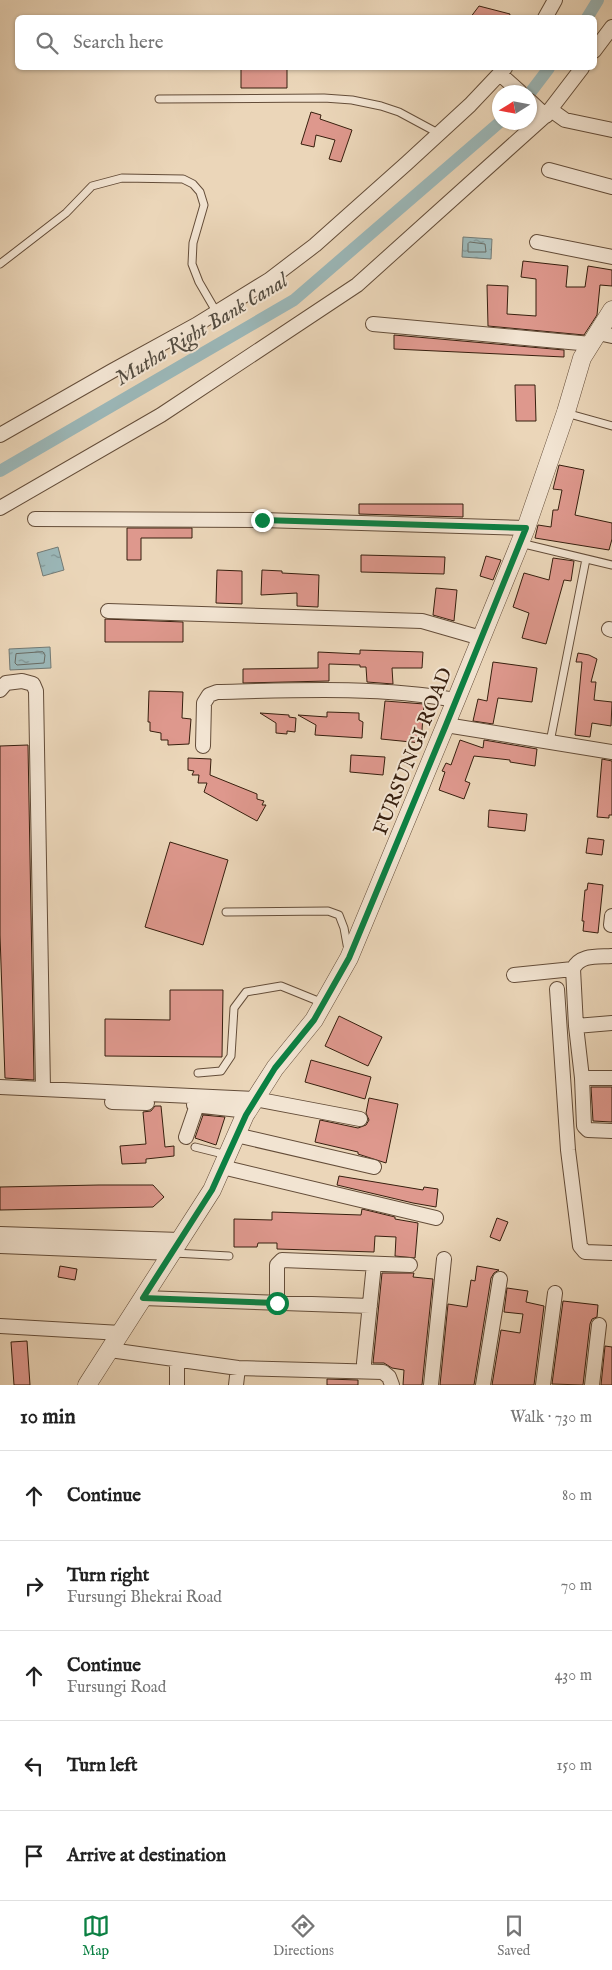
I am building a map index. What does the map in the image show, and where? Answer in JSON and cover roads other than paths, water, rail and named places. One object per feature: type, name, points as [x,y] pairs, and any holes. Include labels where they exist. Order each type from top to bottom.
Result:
[{"type":"street","points":[[548,15],[556,0]]},
{"type":"street","points":[[597,47],[612,27]]},
{"type":"street","points":[[0,508],[161,415],[357,285],[542,109],[580,70]]},
{"type":"street","points":[[0,435],[217,312],[269,280],[315,245],[503,73],[514,85]]},
{"type":"street","points":[[542,109],[565,120],[612,130]]},
{"type":"street","points":[[549,170],[612,187]]},
{"type":"street","points":[[537,242],[612,256]]},
{"type":"street","name":"FURSUNGI ROAD","points":[[87,1385],[212,1190],[251,1105],[275,1068],[314,1020],[349,958],[523,535],[566,412],[582,358],[600,338],[612,310]]},
{"type":"street","points":[[373,324],[600,338]]},
{"type":"street","points":[[36,518],[262,520],[523,535]]},
{"type":"street","points":[[108,611],[422,621],[481,638]]},
{"type":"street","points":[[0,690],[6,683],[22,681],[33,684],[36,691],[43,1088]]},
{"type":"street","points":[[203,746],[204,703],[208,695],[217,692],[294,690],[418,693],[456,700]]},
{"type":"street","points":[[446,725],[612,752]]},
{"type":"street","points":[[612,956],[582,958],[573,969],[584,1126],[588,1130],[612,1130]]},
{"type":"street","points":[[514,975],[573,969]]},
{"type":"street","points":[[557,989],[568,1150],[580,1246],[585,1252],[612,1253]]},
{"type":"street","points":[[576,1026],[612,1023]]},
{"type":"street","points":[[582,1078],[612,1078]]},
{"type":"street","points":[[0,1087],[43,1088],[251,1105],[360,1119]]},
{"type":"street","points":[[112,1102],[251,1105]]},
{"type":"street","points":[[191,1142],[197,1105]]},
{"type":"street","points":[[236,1135],[374,1167]]},
{"type":"street","points":[[225,1161],[436,1218]]},
{"type":"street","points":[[0,1234],[176,1247]]},
{"type":"street","points":[[0,1246],[176,1247]]},
{"type":"street","points":[[431,1385],[444,1259]]},
{"type":"street","points":[[277,1303],[277,1265],[282,1260],[410,1265]]},
{"type":"street","points":[[364,1363],[374,1264]]},
{"type":"street","points":[[484,1385],[500,1279]]},
{"type":"street","points":[[543,1385],[555,1293]]},
{"type":"street","points":[[143,1298],[370,1306]]},
{"type":"street","points":[[592,1385],[599,1325]]},
{"type":"street","points":[[0,1326],[121,1332]]},
{"type":"street","points":[[110,1350],[324,1378],[383,1372],[389,1377],[392,1385]]},
{"type":"street","points":[[177,1360],[177,1385]]},
{"type":"street","points":[[236,1385],[238,1368]]},
{"type":"lane","points":[[159,99],[324,98],[352,100],[399,112],[438,133]]},
{"type":"lane","points":[[0,264],[66,213],[92,186],[122,178],[183,179],[194,184],[200,192],[204,205],[193,243],[192,264],[217,312]]},
{"type":"lane","points":[[566,412],[612,426]]},
{"type":"lane","points":[[523,535],[586,559],[612,565]]},
{"type":"lane","points":[[550,742],[586,559]]},
{"type":"lane","points":[[226,912],[328,911],[339,915],[344,928],[349,958]]},
{"type":"lane","points":[[198,1073],[221,1071],[231,1056],[234,1008],[246,992],[281,986],[324,1003]]},
{"type":"lane","points":[[191,1142],[225,1161]]},
{"type":"lane","points":[[176,1247],[229,1256]]},
{"type":"water","points":[[463,237],[492,239],[491,259],[462,257]]},
{"type":"water","points":[[58,547],[64,570],[43,576],[37,553]]},
{"type":"water","points":[[50,647],[51,668],[10,670],[9,649]]},
{"type":"waterway","name":"Mutha Right Bank Canal","points":[[589,15],[598,0]]},
{"type":"waterway","name":"Mutha Right Bank Canal","points":[[536,85],[547,70]]},
{"type":"waterway","name":"Mutha Right Bank Canal","points":[[0,471],[294,300],[492,129]]}]
